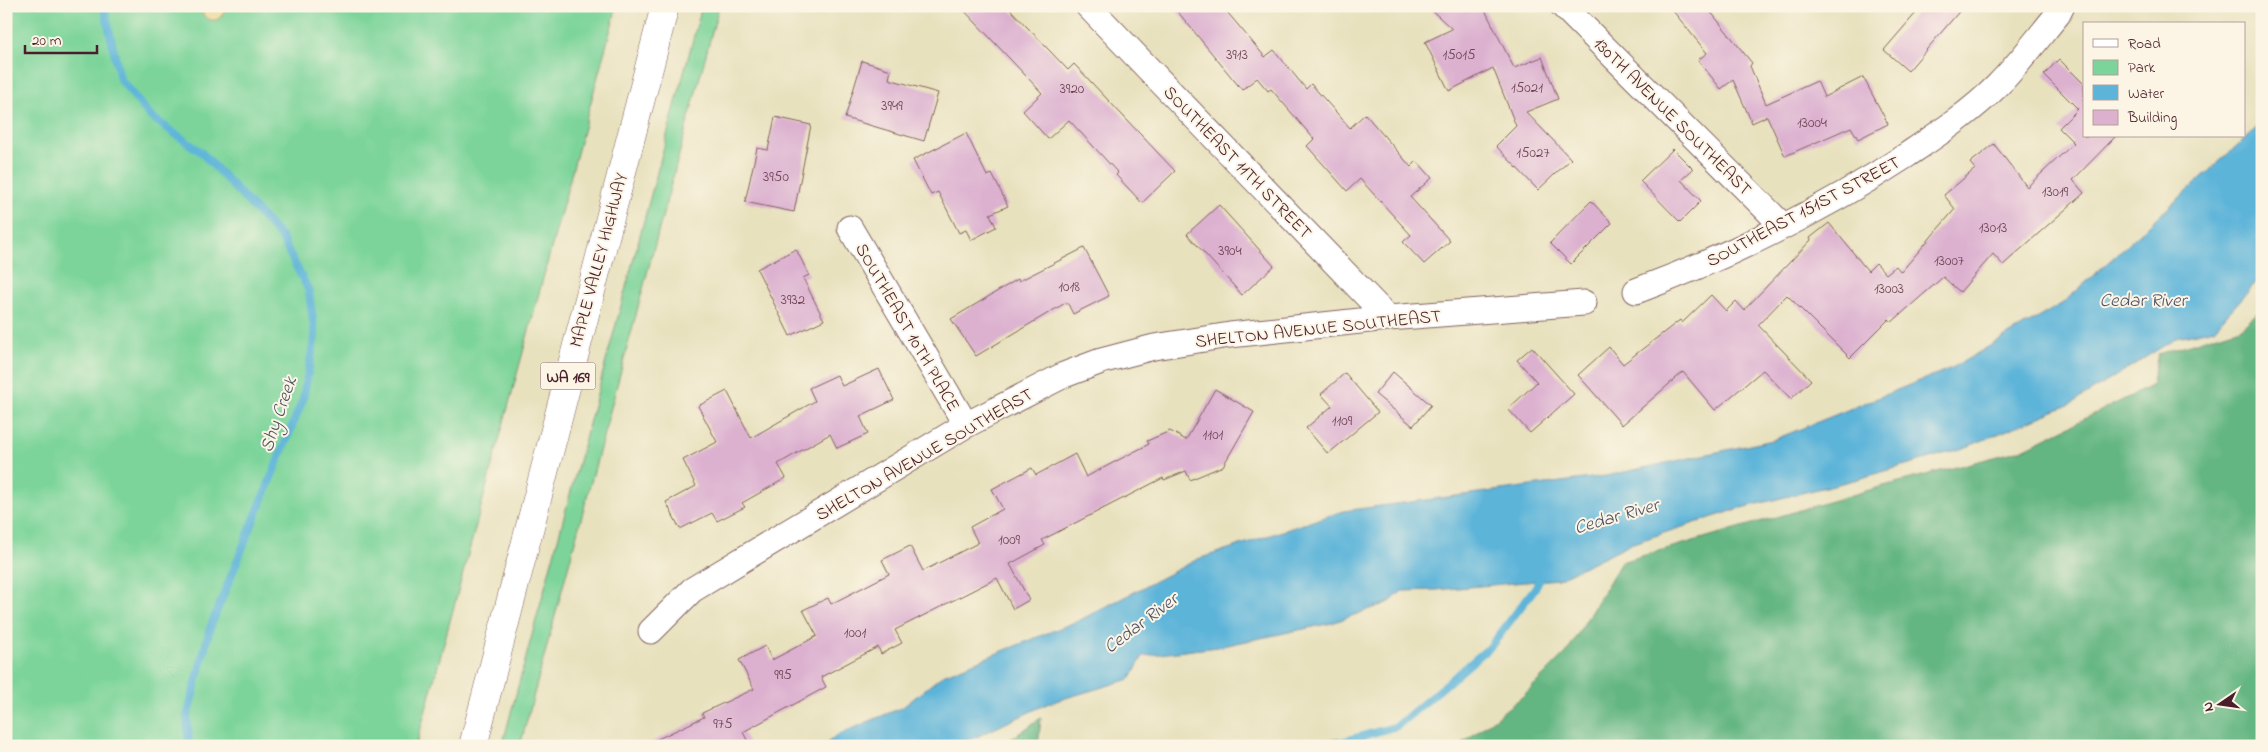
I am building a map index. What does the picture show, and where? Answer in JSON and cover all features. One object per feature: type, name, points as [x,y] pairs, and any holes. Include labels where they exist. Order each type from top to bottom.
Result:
[{"type":"main road","name":"MAPLE VALLEY HIGHWAY","points":[[473,746],[665,6]]},
{"type":"street","name":"SOUTHEAST 11TH STREET","points":[[1088,6],[1388,318]]},
{"type":"street","name":"130TH AVENUE SOUTHEAST","points":[[1562,6],[1783,226]]},
{"type":"street","name":"SOUTHEAST 151ST STREET","points":[[1636,291],[1686,273],[1783,226],[1869,180],[1943,131],[1997,86],[2056,9]]},
{"type":"street","name":"SOUTHEAST 10TH PLACE","points":[[850,228],[966,425]]},
{"type":"street","name":"SHELTON AVENUE SOUTHEAST","points":[[651,631],[692,590],[966,425],[1064,375],[1101,361],[1154,348],[1230,335],[1388,318],[1584,303]]},
{"type":"green space","points":[[6,6],[617,6],[416,746],[6,746]]},
{"type":"green space","points":[[702,6],[719,6],[520,746],[502,746]]},
{"type":"green space","points":[[2262,309],[2262,746],[1459,746],[1522,697],[1567,652],[1621,562],[1880,487],[2021,450],[2151,386],[2158,354],[2240,328]]},
{"type":"green space","points":[[1041,718],[1038,746],[1001,746]]},
{"type":"sand","points":[[202,6],[227,6],[218,19],[211,20],[203,15]]},
{"type":"water","name":"Cedar River","points":[[2262,123],[2262,276],[2214,329],[2178,337],[2071,404],[1964,448],[1858,479],[1741,508],[1630,544],[1558,579],[1436,590],[1402,591],[1390,602],[1332,623],[1218,647],[1143,656],[1130,679],[1049,703],[957,746],[823,746],[839,734],[903,707],[943,675],[1080,620],[1198,559],[1343,511],[1606,476],[1773,440],[1954,367],[2063,303]]},
{"type":"building","points":[[960,6],[1007,6],[1068,70],[1074,64],[1175,171],[1142,203],[1116,175],[1118,173],[1069,120],[1048,139],[1023,111],[1042,93]]},
{"type":"building","points":[[1173,6],[1222,6],[1265,57],[1274,50],[1306,89],[1311,84],[1350,128],[1365,114],[1411,167],[1417,161],[1432,178],[1410,197],[1450,241],[1424,264],[1403,242],[1411,235],[1360,179],[1347,191],[1307,146],[1314,139],[1271,89],[1268,91],[1257,78],[1242,90]]},
{"type":"building","points":[[1427,6],[1483,6],[1514,68],[1542,57],[1558,99],[1526,112],[1571,159],[1538,190],[1496,146],[1516,126],[1493,68],[1449,91],[1425,42],[1452,29]]},
{"type":"building","points":[[1669,6],[1706,6],[1752,63],[1750,66],[1766,104],[1817,81],[1824,97],[1863,77],[1888,124],[1858,139],[1851,127],[1785,156],[1767,116],[1752,123],[1733,80],[1721,89],[1698,60],[1707,53]]},
{"type":"building","points":[[1922,6],[1964,6],[1908,71],[1884,50]]},
{"type":"building","points":[[2059,59],[2083,83],[2083,138],[2114,138],[2073,180],[2084,193],[2003,265],[1993,254],[1960,292],[1943,277],[1892,322],[1889,319],[1850,358],[1787,295],[1758,325],[1811,380],[1791,399],[1763,370],[1715,410],[1683,372],[1622,425],[1578,375],[1609,347],[1623,364],[1680,320],[1682,323],[1711,295],[1726,311],[1736,301],[1744,310],[1811,240],[1810,238],[1829,223],[1868,271],[1876,263],[1886,274],[1896,266],[1901,272],[1955,209],[1944,195],[1975,169],[1970,163],[1994,144],[2027,187],[2074,143],[2059,128],[2078,109],[2044,75]]},
{"type":"building","points":[[862,61],[891,70],[889,79],[938,93],[924,141],[845,118]]},
{"type":"building","points":[[775,117],[811,125],[794,212],[745,202],[757,148],[768,150]]},
{"type":"building","points":[[966,133],[987,176],[992,174],[1008,206],[990,214],[996,227],[971,240],[966,230],[959,233],[938,192],[931,195],[913,160]]},
{"type":"building","points":[[1673,149],[1693,169],[1681,180],[1701,201],[1680,222],[1640,181]]},
{"type":"building","points":[[1591,201],[1612,223],[1571,264],[1550,243]]},
{"type":"building","points":[[1219,205],[1274,266],[1242,295],[1187,234]]},
{"type":"building","points":[[1084,248],[1109,296],[1073,314],[1067,302],[976,356],[951,319],[1018,279],[1019,281]]},
{"type":"building","points":[[796,249],[809,275],[803,278],[824,320],[790,336],[757,269]]},
{"type":"building","points":[[1532,347],[1574,394],[1530,433],[1508,409],[1537,382],[1517,360]]},
{"type":"building","points":[[879,369],[894,400],[860,416],[868,434],[837,448],[830,434],[778,464],[786,478],[742,503],[745,507],[717,521],[712,513],[680,529],[666,502],[696,486],[683,460],[717,442],[698,406],[727,391],[751,438],[815,401],[809,388],[837,375],[842,386]]},
{"type":"building","points":[[1393,372],[1431,405],[1413,426],[1375,394]]},
{"type":"building","points":[[1345,373],[1378,412],[1328,454],[1306,428],[1332,406],[1321,394]]},
{"type":"building","points":[[1215,389],[1254,412],[1223,466],[1190,480],[1186,471],[1164,480],[1163,478],[1042,540],[1045,545],[1010,564],[1029,600],[1013,609],[997,578],[895,630],[902,643],[881,654],[878,647],[821,677],[826,687],[743,732],[750,746],[643,746],[704,717],[702,713],[754,689],[739,660],[765,646],[772,660],[817,636],[803,610],[828,598],[831,604],[889,574],[882,560],[910,546],[923,571],[978,543],[970,527],[1003,509],[992,489],[1032,468],[1036,475],[1075,454],[1086,477],[1149,444],[1147,441],[1170,431],[1186,440]]},
{"type":"waterway","name":"Shy Creek","points":[[104,6],[120,79],[150,116],[201,152],[281,237],[309,291],[315,336],[303,399],[210,628],[187,717],[189,746]]},
{"type":"waterway","points":[[1310,746],[1341,742],[1397,726],[1491,646],[1535,588],[1543,572]]}]
